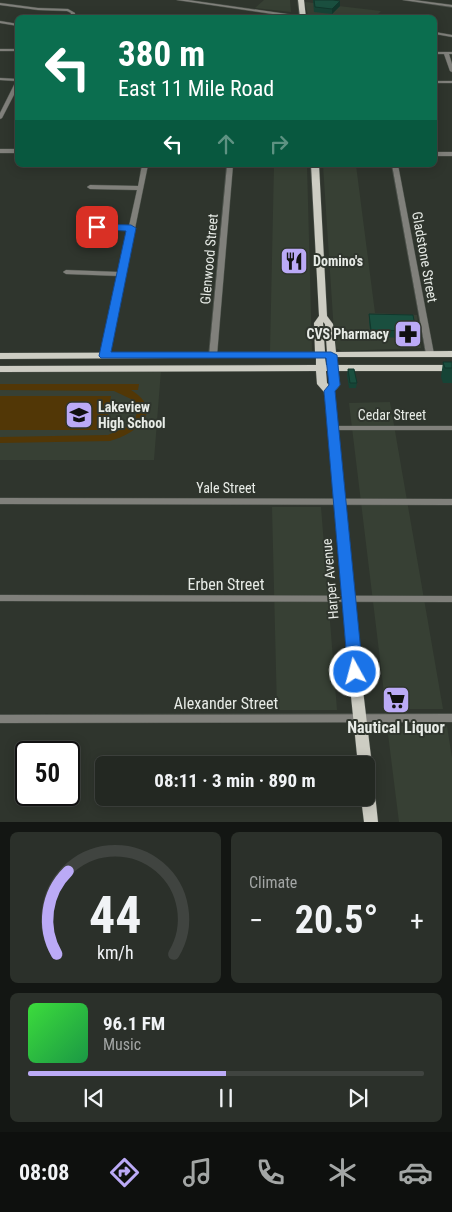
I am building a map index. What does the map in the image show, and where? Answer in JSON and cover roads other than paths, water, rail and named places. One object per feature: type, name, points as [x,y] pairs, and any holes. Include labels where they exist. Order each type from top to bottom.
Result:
[{"type":"main road","points":[[301,0],[303,15]]},
{"type":"main road","name":"Harper Avenue","points":[[315,167],[323,316],[329,324],[335,385],[330,391]]},
{"type":"main road","name":"Harper Avenue","points":[[323,316],[318,323],[320,369],[322,384],[330,391],[348,599],[364,756]]},
{"type":"main road","points":[[433,354],[440,363],[435,368]]},
{"type":"main road","points":[[0,356],[452,354]]},
{"type":"main road","points":[[266,369],[272,364],[270,355]]},
{"type":"main road","points":[[357,368],[354,363],[358,355]]},
{"type":"main road","points":[[102,368],[100,361],[105,356]]},
{"type":"main road","points":[[0,369],[452,368]]},
{"type":"main road","points":[[369,806],[371,822]]},
{"type":"street","points":[[179,0],[288,15]]},
{"type":"street","points":[[405,0],[452,6]]},
{"type":"street","points":[[0,4],[38,9],[68,10],[73,13],[73,15]]},
{"type":"street","points":[[0,22],[15,24]]},
{"type":"street","points":[[437,33],[452,36]]},
{"type":"street","points":[[0,50],[15,50]]},
{"type":"street","points":[[449,53],[452,72]]},
{"type":"street","points":[[0,80],[15,80]]},
{"type":"street","points":[[437,82],[452,82]]},
{"type":"street","points":[[0,118],[15,86]]},
{"type":"street","points":[[0,151],[15,152]]},
{"type":"street","points":[[437,154],[452,154]]},
{"type":"street","points":[[105,356],[145,167]]},
{"type":"street","name":"Glenwood Street","points":[[213,355],[230,167]]},
{"type":"street","name":"Gladstone Street","points":[[395,167],[433,354]]},
{"type":"street","points":[[90,187],[140,188]]},
{"type":"street","points":[[80,227],[131,228]]},
{"type":"street","points":[[66,272],[121,274]]},
{"type":"street","name":"Cedar Street","points":[[333,428],[452,428]]},
{"type":"street","name":"Yale Street","points":[[0,501],[452,502]]},
{"type":"street","name":"Erben Street","points":[[0,598],[452,599]]},
{"type":"street","name":"Alexander Street","points":[[0,719],[452,718]]},
{"type":"place","name":"Domino's","points":[[294,261]]},
{"type":"place","name":"CVS Pharmacy","points":[[408,334]]},
{"type":"place","name":"Lakeview High School","points":[[79,415]]},
{"type":"place","name":"Nautical Liquor","points":[[396,700]]}]
